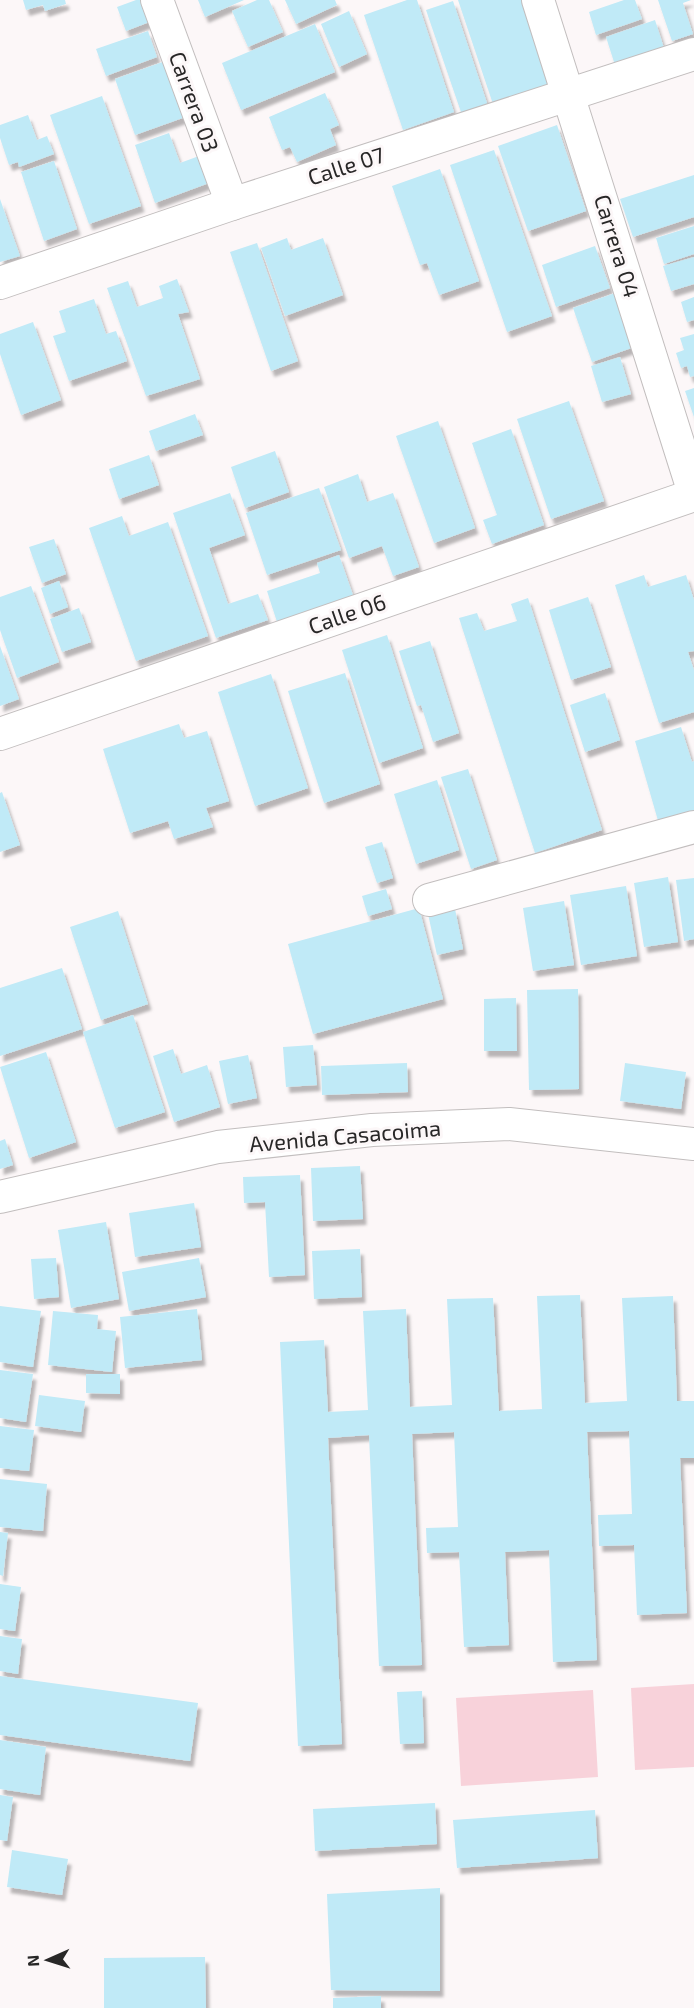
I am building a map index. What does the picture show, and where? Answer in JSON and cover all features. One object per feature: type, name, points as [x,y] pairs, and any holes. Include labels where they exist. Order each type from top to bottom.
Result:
[{"type":"street","name":"Carrera 03","points":[[158,0],[232,204]]},
{"type":"street","name":"Carrera 04","points":[[538,0],[694,494]]},
{"type":"street","name":"Calle 07","points":[[0,283],[232,204],[694,54]]},
{"type":"street","name":"Calle 06","points":[[0,734],[694,494]]},
{"type":"street","points":[[429,900],[694,827]]},
{"type":"street","name":"Avenida Casacoima","points":[[0,1197],[218,1147],[372,1130],[509,1124],[694,1144]]},
{"type":"shaded area","points":[[694,1684],[694,1767],[635,1770],[631,1688]]},
{"type":"shaded area","points":[[593,1690],[598,1777],[461,1786],[456,1698]]},
{"type":"building","points":[[23,0],[65,0],[66,4],[45,11],[43,5],[26,10]]},
{"type":"building","points":[[136,0],[145,0],[152,21],[126,31],[117,7]]},
{"type":"building","points":[[198,0],[244,0],[205,17]]},
{"type":"building","points":[[257,0],[269,0],[283,32],[248,47],[232,11]]},
{"type":"building","points":[[285,0],[335,0],[337,5],[296,24]]},
{"type":"building","points":[[407,0],[417,0],[454,112],[403,130],[364,15]]},
{"type":"building","points":[[458,0],[522,0],[550,84],[493,104]]},
{"type":"building","points":[[624,0],[635,0],[642,19],[596,35],[589,12]]},
{"type":"building","points":[[658,0],[691,0],[683,3],[693,34],[672,41]]},
{"type":"building","points":[[453,1],[488,106],[462,115],[426,10]]},
{"type":"building","points":[[349,11],[367,54],[339,67],[321,24]]},
{"type":"building","points":[[655,20],[664,48],[615,65],[606,37]]},
{"type":"building","points":[[315,24],[335,72],[241,110],[222,63]]},
{"type":"building","points":[[148,31],[157,57],[106,76],[96,49]]},
{"type":"building","points":[[171,59],[191,115],[135,135],[115,79]]},
{"type":"building","points":[[325,93],[339,125],[330,129],[336,145],[297,162],[290,147],[282,150],[269,117]]},
{"type":"building","points":[[102,96],[141,206],[89,224],[50,115]]},
{"type":"building","points":[[28,115],[37,140],[47,136],[54,154],[19,167],[18,162],[9,165],[0,138],[0,125]]},
{"type":"building","points":[[557,125],[586,211],[528,231],[498,146]]},
{"type":"building","points":[[169,133],[180,163],[199,156],[209,183],[155,203],[135,145]]},
{"type":"building","points":[[494,150],[552,316],[507,332],[450,165]]},
{"type":"building","points":[[54,161],[77,229],[44,241],[21,172]]},
{"type":"building","points":[[440,169],[479,281],[439,295],[427,263],[420,265],[392,186]]},
{"type":"building","points":[[694,175],[694,217],[633,237],[620,199]]},
{"type":"building","points":[[0,199],[20,256],[0,262]]},
{"type":"building","points":[[694,226],[694,254],[664,264],[656,238]]},
{"type":"building","points":[[287,238],[291,250],[323,238],[343,295],[285,316],[261,248]]},
{"type":"building","points":[[257,243],[298,361],[271,371],[230,252]]},
{"type":"building","points":[[595,246],[610,288],[556,307],[542,265]]},
{"type":"building","points":[[694,257],[694,284],[671,291],[663,266]]},
{"type":"building","points":[[177,279],[189,312],[178,314],[200,379],[146,396],[107,288],[128,281],[137,307],[163,298],[159,286]]},
{"type":"building","points":[[618,292],[637,346],[592,362],[573,308]]},
{"type":"building","points":[[694,297],[694,320],[687,322],[681,302]]},
{"type":"building","points":[[94,299],[106,334],[116,331],[127,361],[69,381],[53,336],[66,332],[59,311]]},
{"type":"building","points":[[33,322],[61,400],[21,415],[0,354],[0,334]]},
{"type":"building","points":[[694,334],[694,376],[690,377],[687,366],[681,368],[676,353],[684,350],[680,338]]},
{"type":"building","points":[[620,357],[631,394],[602,402],[591,366]]},
{"type":"building","points":[[694,388],[694,417],[685,391]]},
{"type":"building","points":[[569,401],[604,501],[551,519],[517,419]]},
{"type":"building","points":[[195,414],[203,435],[156,451],[149,431]]},
{"type":"building","points":[[438,421],[475,528],[434,543],[396,436]]},
{"type":"building","points":[[511,429],[544,525],[492,544],[483,520],[497,515],[472,443]]},
{"type":"building","points":[[275,451],[289,492],[245,508],[231,467]]},
{"type":"building","points":[[149,455],[159,485],[119,499],[109,469]]},
{"type":"building","points":[[358,474],[367,502],[393,493],[419,567],[393,576],[382,546],[349,558],[324,487]]},
{"type":"building","points":[[319,488],[341,550],[267,575],[246,513]]},
{"type":"building","points":[[230,493],[245,535],[209,548],[228,604],[258,594],[268,620],[216,638],[173,513]]},
{"type":"building","points":[[122,516],[129,536],[168,522],[208,636],[136,661],[89,528]]},
{"type":"building","points":[[54,539],[66,574],[42,583],[29,547]]},
{"type":"building","points":[[339,555],[354,598],[278,625],[267,591],[320,573],[317,563]]},
{"type":"building","points":[[644,575],[648,587],[686,575],[694,600],[694,651],[688,652],[694,670],[694,712],[659,723],[615,585]]},
{"type":"building","points":[[59,581],[68,607],[50,614],[41,588]]},
{"type":"building","points":[[31,586],[59,662],[17,678],[0,630],[0,597]]},
{"type":"building","points":[[588,597],[611,667],[571,680],[549,610]]},
{"type":"building","points":[[528,598],[602,830],[535,853],[459,618],[477,613],[484,631],[517,621],[511,604]]},
{"type":"building","points":[[79,608],[91,642],[62,652],[50,619]]},
{"type":"building","points":[[387,635],[423,748],[379,763],[342,650]]},
{"type":"building","points":[[430,641],[459,733],[433,742],[421,705],[417,706],[399,651]]},
{"type":"building","points":[[0,646],[19,699],[0,706]]},
{"type":"building","points":[[345,673],[380,784],[324,803],[288,691]]},
{"type":"building","points":[[271,674],[308,788],[255,806],[218,692]]},
{"type":"building","points":[[605,693],[620,740],[585,752],[570,705]]},
{"type":"building","points":[[179,724],[184,738],[207,731],[229,801],[206,808],[213,827],[174,839],[168,821],[130,833],[103,749]]},
{"type":"building","points":[[681,727],[692,762],[694,761],[694,814],[659,824],[635,741]]},
{"type":"building","points":[[468,769],[497,860],[471,869],[441,777]]},
{"type":"building","points":[[437,780],[459,850],[416,864],[394,794]]},
{"type":"building","points":[[2,792],[20,845],[0,852],[0,793]]},
{"type":"building","points":[[382,842],[393,878],[377,883],[365,847]]},
{"type":"building","points":[[668,877],[678,942],[644,947],[634,883]]},
{"type":"building","points":[[694,878],[694,939],[684,941],[676,880]]},
{"type":"building","points":[[626,886],[637,956],[581,965],[570,895]]},
{"type":"building","points":[[386,889],[392,909],[368,916],[362,896]]},
{"type":"building","points":[[564,901],[574,965],[533,971],[523,908]]},
{"type":"building","points":[[419,908],[443,999],[313,1034],[288,944]]},
{"type":"building","points":[[455,909],[463,949],[437,955],[428,914]]},
{"type":"building","points":[[118,911],[148,1004],[101,1020],[70,927]]},
{"type":"building","points":[[62,968],[82,1029],[0,1056],[0,988]]},
{"type":"building","points":[[578,989],[579,1089],[529,1090],[527,990]]},
{"type":"building","points":[[516,998],[517,1051],[484,1051],[484,999]]},
{"type":"building","points":[[133,1015],[165,1112],[115,1128],[83,1032]]},
{"type":"building","points":[[313,1045],[317,1085],[286,1087],[283,1047]]},
{"type":"building","points":[[173,1049],[181,1074],[207,1065],[220,1107],[174,1122],[153,1056]]},
{"type":"building","points":[[46,1052],[76,1142],[29,1158],[0,1067]]},
{"type":"building","points":[[248,1055],[257,1098],[228,1104],[219,1061]]},
{"type":"building","points":[[407,1063],[408,1092],[322,1095],[321,1066]]},
{"type":"building","points":[[625,1063],[686,1072],[681,1109],[620,1101]]},
{"type":"building","points":[[5,1139],[13,1165],[0,1169],[0,1141]]},
{"type":"building","points":[[360,1166],[363,1219],[313,1221],[311,1168]]},
{"type":"building","points":[[300,1175],[305,1275],[269,1277],[265,1202],[244,1203],[243,1177]]},
{"type":"building","points":[[194,1203],[201,1247],[135,1257],[129,1213]]},
{"type":"building","points":[[106,1222],[119,1299],[71,1308],[58,1230]]},
{"type":"building","points":[[360,1249],[362,1297],[314,1299],[312,1251]]},
{"type":"building","points":[[56,1258],[59,1297],[34,1299],[31,1259]]},
{"type":"building","points":[[199,1258],[206,1297],[129,1311],[122,1272]]},
{"type":"building","points":[[580,1295],[585,1403],[627,1401],[622,1298],[673,1296],[677,1401],[694,1401],[694,1458],[680,1458],[687,1613],[637,1615],[634,1545],[599,1546],[598,1515],[632,1514],[629,1431],[587,1432],[597,1660],[553,1662],[549,1550],[505,1552],[509,1645],[464,1647],[459,1552],[427,1553],[426,1528],[458,1527],[454,1432],[412,1434],[422,1665],[379,1666],[369,1435],[328,1438],[342,1744],[298,1746],[280,1342],[324,1340],[328,1412],[368,1410],[363,1311],[406,1309],[410,1407],[452,1405],[447,1299],[493,1298],[499,1411],[542,1409],[537,1296]]},
{"type":"building","points":[[0,1306],[41,1311],[33,1367],[0,1362]]},
{"type":"building","points":[[197,1309],[202,1360],[125,1368],[120,1317]]},
{"type":"building","points":[[53,1311],[98,1315],[97,1329],[116,1331],[112,1372],[48,1365]]},
{"type":"building","points":[[0,1370],[33,1374],[26,1422],[0,1418]]},
{"type":"building","points":[[86,1374],[120,1374],[120,1394],[86,1393]]},
{"type":"building","points":[[39,1395],[85,1401],[81,1432],[35,1426]]},
{"type":"building","points":[[0,1426],[34,1430],[29,1471],[0,1468]]},
{"type":"building","points":[[0,1479],[47,1484],[43,1531],[0,1527]]},
{"type":"building","points":[[0,1532],[8,1533],[3,1576],[0,1575]]},
{"type":"building","points":[[0,1584],[21,1587],[15,1631],[0,1629]]},
{"type":"building","points":[[0,1636],[22,1639],[18,1674],[0,1671]]},
{"type":"building","points":[[0,1676],[198,1703],[190,1761],[0,1735]]},
{"type":"building","points":[[422,1691],[424,1743],[400,1744],[397,1692]]},
{"type":"building","points":[[0,1740],[46,1747],[40,1795],[0,1789]]},
{"type":"building","points":[[0,1795],[13,1797],[7,1841],[0,1840]]},
{"type":"building","points":[[435,1803],[437,1844],[315,1851],[313,1809]]},
{"type":"building","points":[[595,1810],[598,1858],[457,1868],[453,1820]]},
{"type":"building","points":[[12,1850],[68,1859],[62,1895],[7,1887]]},
{"type":"building","points":[[440,1888],[440,1991],[331,1990],[327,1894]]},
{"type":"building","points":[[205,1957],[206,2008],[104,2008],[104,1958]]},
{"type":"building","points":[[381,1996],[381,2008],[333,2008],[333,1998]]}]
